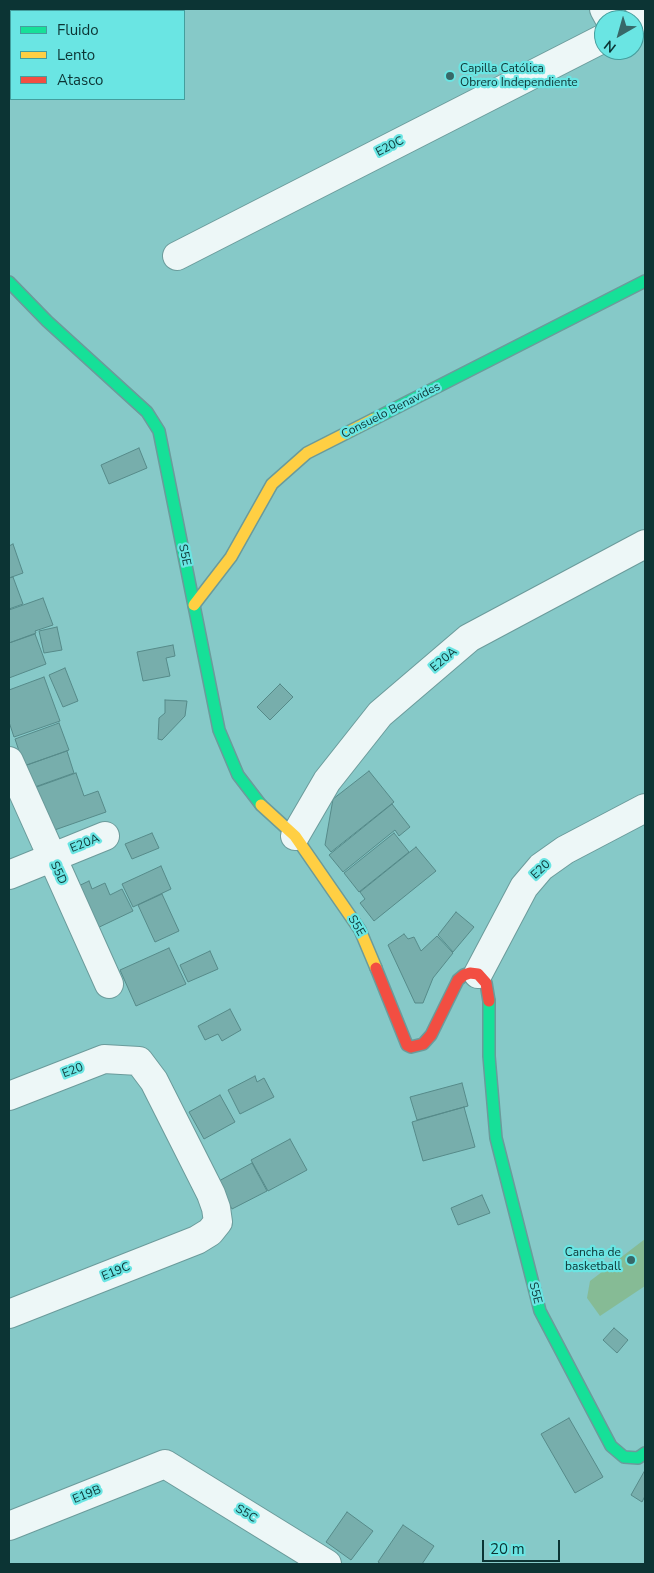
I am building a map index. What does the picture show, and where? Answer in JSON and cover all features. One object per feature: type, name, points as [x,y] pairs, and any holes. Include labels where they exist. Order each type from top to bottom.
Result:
[{"type":"street","name":"E20C","points":[[177,256],[594,43]]},
{"type":"street","name":"S5E","points":[[9,282],[47,321],[147,412],[159,431],[220,730],[238,775],[265,809],[295,836],[360,930],[408,1045],[411,1047],[423,1044],[431,1035],[458,980],[470,973],[478,974],[483,978],[488,992],[490,1012],[489,1056],[496,1138],[540,1311],[611,1446],[624,1457],[638,1458],[645,1453]]},
{"type":"street","name":"Consuelo Benavides","points":[[194,604],[231,557],[272,484],[307,453],[645,282]]},
{"type":"street","name":"E20A","points":[[295,836],[326,781],[380,714],[469,638],[645,544]]},
{"type":"street","name":"S5D","points":[[9,761],[109,984]]},
{"type":"street","name":"E20","points":[[478,974],[524,887],[541,867],[565,850],[645,808]]},
{"type":"street","name":"E20A","points":[[9,875],[105,836]]},
{"type":"street","name":"E20","points":[[9,1096],[104,1059],[139,1061],[154,1081],[211,1194],[218,1222]]},
{"type":"street","name":"E19C","points":[[9,1314],[197,1240],[210,1232],[218,1222]]},
{"type":"street","name":"E19B","points":[[9,1526],[165,1464]]},
{"type":"street","name":"S5C","points":[[165,1464],[308,1560]]},
{"type":"green space","name":"Cancha de basketball","points":[[645,1239],[645,1286],[600,1316],[587,1298],[590,1281]]},
{"type":"building","points":[[139,448],[147,468],[109,484],[101,465]]},
{"type":"building","points":[[13,544],[23,573],[9,578],[9,546]]},
{"type":"building","points":[[13,577],[23,604],[9,609],[9,578]]},
{"type":"building","points":[[43,598],[53,625],[9,643],[9,610]]},
{"type":"building","points":[[57,627],[62,650],[44,653],[39,631]]},
{"type":"building","points":[[35,634],[46,664],[9,678],[9,643]]},
{"type":"building","points":[[173,645],[175,656],[166,658],[170,676],[143,681],[137,652]]},
{"type":"building","points":[[65,668],[78,701],[63,707],[49,675]]},
{"type":"building","points":[[44,677],[60,721],[14,737],[9,722],[9,690]]},
{"type":"building","points":[[280,684],[293,697],[270,720],[257,707]]},
{"type":"building","points":[[165,700],[187,701],[185,716],[162,740],[158,739],[159,718],[165,713]]},
{"type":"building","points":[[59,723],[69,750],[24,766],[15,739]]},
{"type":"building","points":[[67,751],[74,773],[32,788],[24,766]]},
{"type":"building","points":[[369,771],[394,802],[331,852],[325,845],[333,799]]},
{"type":"building","points":[[76,773],[84,796],[98,791],[106,812],[46,833],[31,789]]},
{"type":"building","points":[[392,804],[410,827],[399,836],[395,830],[343,872],[329,855]]},
{"type":"building","points":[[152,833],[159,848],[132,859],[125,844]]},
{"type":"building","points":[[394,833],[409,852],[359,892],[344,873]]},
{"type":"building","points":[[416,847],[436,871],[374,921],[360,903],[365,899],[360,892]]},
{"type":"building","points":[[161,866],[171,889],[133,907],[122,884]]},
{"type":"building","points":[[89,881],[92,889],[105,883],[110,895],[122,889],[133,911],[91,931],[72,889]]},
{"type":"building","points":[[162,894],[179,931],[155,942],[138,905]]},
{"type":"building","points":[[456,912],[474,927],[453,952],[438,935]]},
{"type":"building","points":[[404,934],[408,939],[414,937],[421,951],[437,936],[453,953],[433,978],[423,1003],[415,1003],[388,945]]},
{"type":"building","points":[[169,948],[186,984],[136,1006],[120,970]]},
{"type":"building","points":[[210,951],[218,969],[188,982],[180,965]]},
{"type":"building","points":[[230,1009],[241,1030],[222,1041],[218,1034],[205,1040],[198,1026]]},
{"type":"building","points":[[255,1076],[257,1082],[264,1078],[274,1097],[240,1114],[228,1090]]},
{"type":"building","points":[[462,1083],[468,1106],[417,1120],[410,1097]]},
{"type":"building","points":[[220,1095],[235,1122],[204,1139],[189,1112]]},
{"type":"building","points":[[464,1107],[475,1147],[423,1161],[412,1122]]},
{"type":"building","points":[[290,1139],[307,1170],[268,1191],[251,1160]]},
{"type":"building","points":[[252,1163],[267,1191],[232,1209],[217,1182]]},
{"type":"building","points":[[482,1195],[490,1213],[458,1225],[451,1208]]},
{"type":"building","points":[[614,1328],[628,1340],[617,1353],[603,1340]]},
{"type":"building","points":[[569,1418],[603,1477],[575,1493],[541,1434]]},
{"type":"building","points":[[645,1470],[645,1496],[642,1502],[631,1495]]},
{"type":"building","points":[[347,1512],[373,1531],[351,1560],[326,1542]]},
{"type":"building","points":[[403,1525],[434,1546],[422,1564],[381,1564],[378,1562]]},
{"type":"traffic: fast","points":[[374,419],[645,281]]},
{"type":"traffic: fast","points":[[9,282],[47,321],[147,412],[159,431],[219,730],[238,775],[261,805]]},
{"type":"traffic: fast","points":[[489,1001],[489,1056],[496,1138],[540,1311],[611,1446],[624,1457],[638,1458],[645,1453]]},
{"type":"traffic: slow","points":[[194,605],[231,557],[272,484],[307,453],[374,419]]},
{"type":"traffic: slow","points":[[261,805],[295,836],[360,930],[376,968]]},
{"type":"traffic: jam","points":[[376,968],[407,1045],[411,1047],[423,1044],[431,1035],[458,980],[464,975],[470,973],[478,974],[486,983],[489,1001]]},
{"type":"place","name":"Capilla Católica Obrero Independiente","points":[[450,76]]},
{"type":"place","name":"Cancha de basketball","points":[[631,1260]]}]
